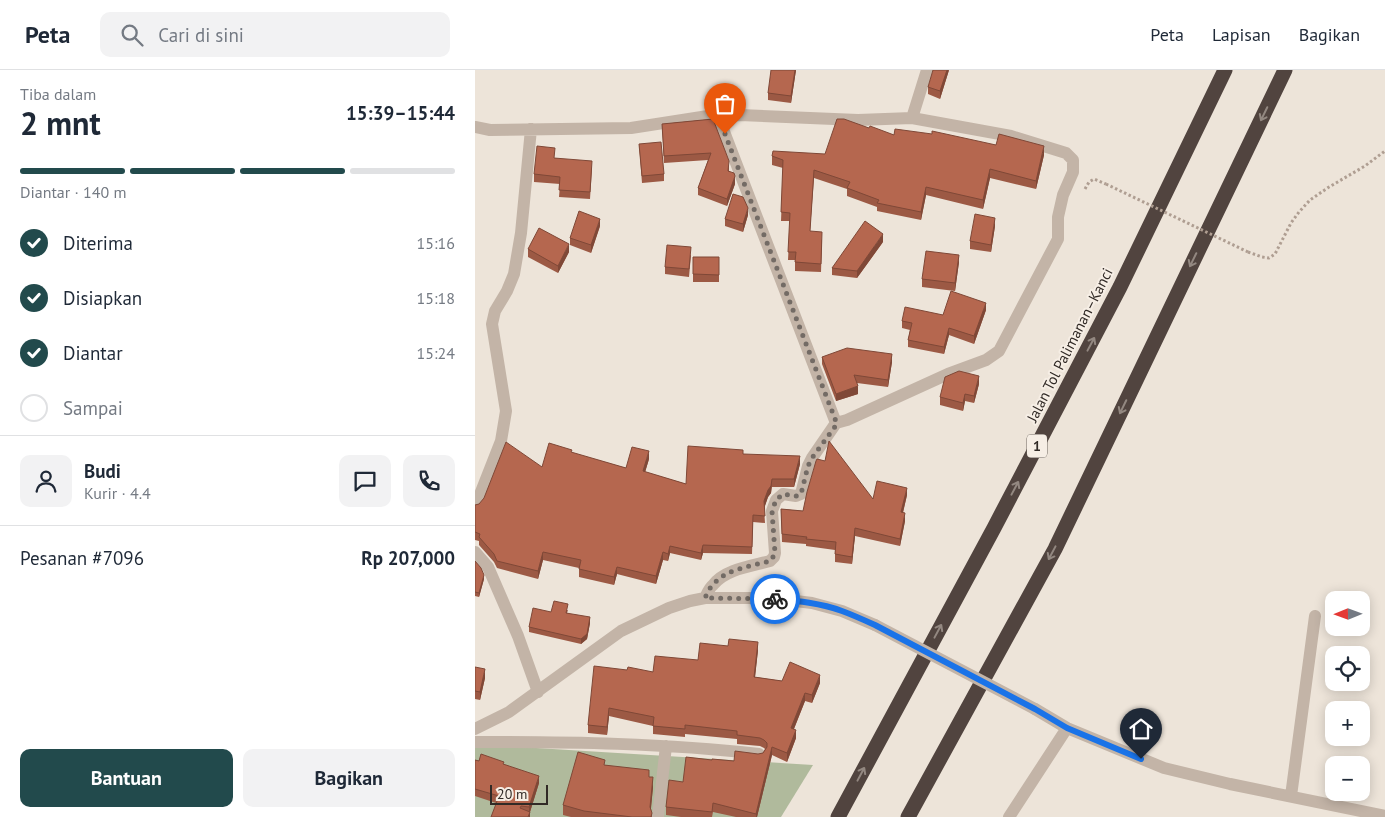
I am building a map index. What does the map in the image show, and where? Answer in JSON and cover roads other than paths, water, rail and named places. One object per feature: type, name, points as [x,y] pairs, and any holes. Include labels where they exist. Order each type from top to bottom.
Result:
[{"type":"highway","name":"Jalan Tol Palimanan–Kanci","points":[[838,817],[994,528],[1120,287],[1225,70]]},
{"type":"highway","points":[[908,817],[1055,548],[1285,70]]},
{"type":"street","points":[[912,118],[927,70]]},
{"type":"street","points":[[475,127],[490,130],[631,128],[718,116],[740,115],[858,120],[912,118],[1011,136],[1066,153],[1073,160],[1073,172],[1063,195],[1058,217],[1058,240],[999,351],[993,356],[837,424],[812,458],[801,494],[796,496],[783,494],[776,500],[772,511],[775,553],[770,561],[722,576],[713,585],[705,598]]},
{"type":"street","points":[[718,116],[837,424]]},
{"type":"street","points":[[475,505],[501,441],[506,411],[492,324],[495,311],[507,291],[514,274],[521,233],[531,129]]},
{"type":"street","points":[[475,552],[488,567],[538,692]]},
{"type":"street","points":[[475,729],[509,712],[621,631],[669,608],[705,598],[771,598],[812,603],[842,611],[875,625],[1035,709],[1067,728],[1164,768],[1291,796],[1329,811],[1385,816]]},
{"type":"street","points":[[1291,796],[1315,616]]},
{"type":"street","points":[[1009,817],[1067,728]]},
{"type":"street","points":[[475,742],[573,742],[717,749],[759,754]]},
{"type":"street","points":[[658,817],[666,746]]}]
